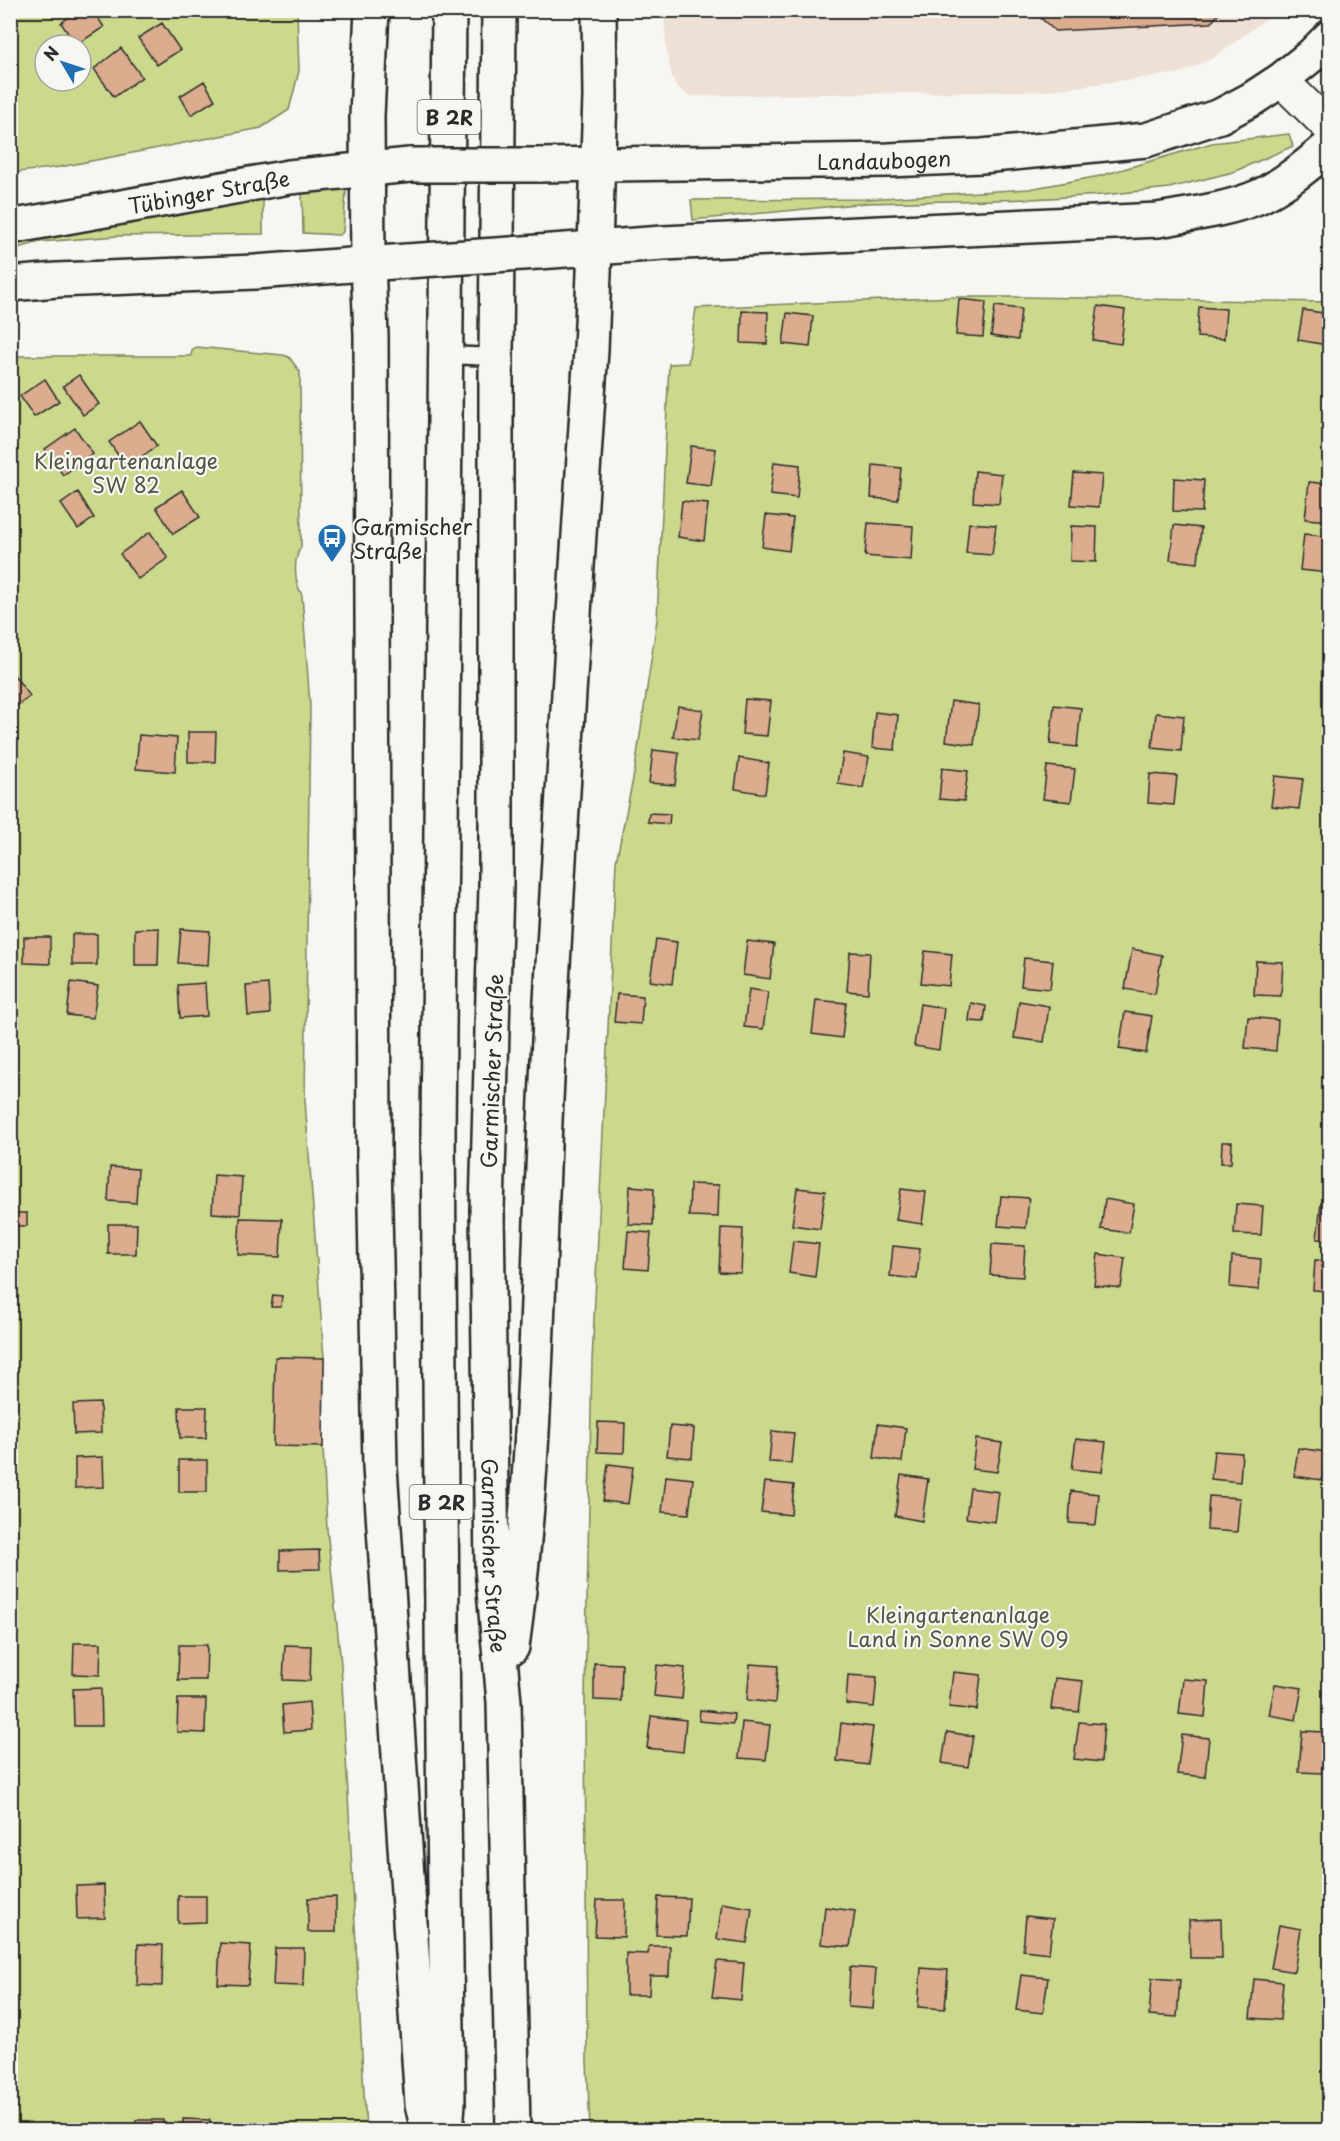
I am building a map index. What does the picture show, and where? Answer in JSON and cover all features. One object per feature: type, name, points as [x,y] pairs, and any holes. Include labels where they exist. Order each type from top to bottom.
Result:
[{"type":"main road","points":[[372,10],[366,116],[371,335],[374,1157],[380,1467],[422,2104],[428,2130]]},
{"type":"main road","name":"B 2R","points":[[446,2130],[448,2103],[438,1134],[449,10]]},
{"type":"main road","name":"Garmischer Straße","points":[[499,10],[496,357],[496,886],[487,1210],[492,1568],[504,1702],[513,2130]]},
{"type":"main road","points":[[504,1702],[522,1577],[536,1354],[547,1080],[591,350],[600,97],[599,10]]},
{"type":"main road","name":"Landaubogen","points":[[410,165],[598,166],[888,160],[982,156],[1146,140],[1220,116],[1281,80],[1329,37]]},
{"type":"main road","points":[[10,284],[255,272],[595,247],[1158,220],[1211,210],[1258,197],[1305,168],[1329,146]]},
{"type":"main road","name":"Tübinger Straße","points":[[10,227],[92,210],[289,177],[410,165]]},
{"type":"street","points":[[1281,80],[1329,129]]},
{"type":"lane","points":[[446,355],[496,357]]},
{"type":"shaded area","points":[[664,11],[1277,11],[1213,58],[1180,73],[1044,91],[689,96],[676,86],[671,74],[666,46]]},
{"type":"green space","points":[[10,11],[297,11],[299,71],[289,110],[261,128],[60,167],[11,173]]},
{"type":"green space","points":[[1289,134],[1293,146],[1233,172],[1169,188],[1031,199],[866,203],[693,220],[691,200],[866,199],[1029,189],[1100,176],[1212,143]]},
{"type":"green space","points":[[340,186],[346,192],[343,232],[339,235],[303,233],[302,191]]},
{"type":"green space","points":[[263,199],[263,234],[118,236],[40,242],[11,250],[11,241]]},
{"type":"green space","name":"Kleingartenanlage Land in Sonne SW 09","points":[[955,297],[1329,302],[1329,2130],[590,2130],[587,2061],[585,1699],[592,1361],[616,862],[635,769],[657,620],[669,364],[688,363],[696,308]]},
{"type":"green space","name":"Kleingartenanlage SW 82","points":[[196,347],[283,355],[289,357],[300,372],[301,547],[295,571],[302,595],[310,706],[305,1100],[324,1358],[323,1447],[327,1529],[341,1664],[366,2130],[11,2130],[10,356],[191,356],[192,350]]},
{"type":"building","points":[[79,10],[93,10],[104,27],[93,34],[68,33],[61,23]]},
{"type":"building","points":[[1032,10],[1222,10],[1211,23],[1055,31]]},
{"type":"building","points":[[162,23],[180,50],[157,65],[138,38]]},
{"type":"building","points":[[121,48],[142,77],[114,97],[94,69]]},
{"type":"building","points":[[204,81],[215,100],[191,115],[180,96]]},
{"type":"building","points":[[959,299],[986,302],[983,337],[956,335]]},
{"type":"building","points":[[995,306],[1021,309],[1018,340],[991,336]]},
{"type":"building","points":[[1098,306],[1125,310],[1121,344],[1093,340]]},
{"type":"building","points":[[1199,307],[1226,309],[1224,339],[1197,337]]},
{"type":"building","points":[[1303,310],[1330,314],[1327,345],[1298,340]]},
{"type":"building","points":[[742,311],[768,312],[767,344],[741,343]]},
{"type":"building","points":[[787,313],[813,316],[810,347],[783,344]]},
{"type":"building","points":[[79,375],[99,404],[83,415],[63,386]]},
{"type":"building","points":[[45,379],[59,401],[34,417],[20,396]]},
{"type":"building","points":[[140,421],[157,446],[126,467],[109,442]]},
{"type":"building","points":[[75,428],[93,454],[63,475],[45,449]]},
{"type":"building","points":[[691,446],[716,449],[711,486],[686,483]]},
{"type":"building","points":[[774,462],[800,465],[797,498],[770,495]]},
{"type":"building","points":[[873,465],[901,468],[898,500],[871,498]]},
{"type":"building","points":[[975,471],[1002,474],[999,504],[973,502]]},
{"type":"building","points":[[1074,473],[1102,475],[1099,507],[1071,505]]},
{"type":"building","points":[[1174,478],[1204,480],[1202,512],[1173,511]]},
{"type":"building","points":[[1309,482],[1330,484],[1330,521],[1305,519]]},
{"type":"building","points":[[182,490],[200,517],[173,534],[156,507]]},
{"type":"building","points":[[78,492],[94,518],[78,529],[61,504]]},
{"type":"building","points":[[682,501],[708,504],[704,541],[678,537]]},
{"type":"building","points":[[766,515],[793,518],[789,551],[762,547]]},
{"type":"building","points":[[868,523],[913,526],[911,560],[865,556]]},
{"type":"building","points":[[969,523],[996,525],[992,555],[966,553]]},
{"type":"building","points":[[1174,525],[1201,528],[1198,563],[1170,560]]},
{"type":"building","points":[[1071,526],[1097,527],[1096,562],[1070,561]]},
{"type":"building","points":[[150,532],[168,558],[138,579],[120,554]]},
{"type":"building","points":[[1304,534],[1330,537],[1329,573],[1300,570]]},
{"type":"building","points":[[10,672],[30,696],[10,711]]},
{"type":"building","points":[[745,699],[771,701],[767,736],[742,734]]},
{"type":"building","points":[[951,701],[979,705],[974,745],[946,741]]},
{"type":"building","points":[[1054,705],[1081,708],[1077,747],[1050,744]]},
{"type":"building","points":[[678,706],[703,710],[698,740],[673,737]]},
{"type":"building","points":[[875,712],[898,715],[895,750],[872,748]]},
{"type":"building","points":[[1156,713],[1184,716],[1181,751],[1152,748]]},
{"type":"building","points":[[188,732],[216,732],[215,762],[188,762]]},
{"type":"building","points":[[139,735],[177,738],[175,772],[136,769]]},
{"type":"building","points":[[653,750],[679,753],[675,785],[649,783]]},
{"type":"building","points":[[843,753],[869,757],[863,788],[838,784]]},
{"type":"building","points":[[739,758],[769,763],[765,794],[735,789]]},
{"type":"building","points":[[1047,766],[1075,769],[1071,802],[1043,799]]},
{"type":"building","points":[[942,768],[968,771],[964,801],[939,799]]},
{"type":"building","points":[[1150,774],[1177,776],[1174,805],[1148,803]]},
{"type":"building","points":[[1275,776],[1303,779],[1299,809],[1271,806]]},
{"type":"building","points":[[649,813],[670,814],[669,824],[648,822]]},
{"type":"building","points":[[159,928],[158,965],[135,965],[135,929]]},
{"type":"building","points":[[181,929],[210,931],[208,965],[178,963]]},
{"type":"building","points":[[72,934],[97,934],[97,965],[72,965]]},
{"type":"building","points":[[24,937],[50,937],[50,964],[24,963]]},
{"type":"building","points":[[656,939],[677,942],[672,984],[650,981]]},
{"type":"building","points":[[747,941],[774,944],[770,979],[743,975]]},
{"type":"building","points":[[1132,949],[1162,955],[1155,994],[1125,989]]},
{"type":"building","points":[[925,951],[952,954],[949,986],[921,983]]},
{"type":"building","points":[[850,952],[870,953],[868,993],[847,991]]},
{"type":"building","points":[[1024,958],[1053,961],[1050,989],[1021,986]]},
{"type":"building","points":[[1256,961],[1283,962],[1281,996],[1254,995]]},
{"type":"building","points":[[71,982],[98,986],[93,1018],[67,1015]]},
{"type":"building","points":[[205,983],[207,1016],[180,1018],[178,985]]},
{"type":"building","points":[[268,984],[270,1014],[248,1016],[246,986]]},
{"type":"building","points":[[749,989],[768,992],[763,1029],[744,1027]]},
{"type":"building","points":[[617,994],[643,996],[641,1024],[614,1022]]},
{"type":"building","points":[[816,1000],[846,1003],[842,1038],[812,1034]]},
{"type":"building","points":[[1019,1001],[1049,1006],[1044,1042],[1014,1038]]},
{"type":"building","points":[[971,1003],[986,1006],[984,1022],[969,1021]]},
{"type":"building","points":[[920,1004],[944,1008],[939,1050],[914,1046]]},
{"type":"building","points":[[1125,1012],[1152,1016],[1146,1053],[1119,1049]]},
{"type":"building","points":[[1248,1017],[1278,1020],[1276,1051],[1245,1048]]},
{"type":"building","points":[[1222,1142],[1232,1142],[1231,1163],[1221,1163]]},
{"type":"building","points":[[110,1167],[138,1169],[136,1203],[108,1201]]},
{"type":"building","points":[[214,1175],[242,1177],[240,1215],[212,1213]]},
{"type":"building","points":[[690,1184],[719,1185],[718,1217],[689,1216]]},
{"type":"building","points":[[630,1186],[654,1188],[653,1225],[628,1224]]},
{"type":"building","points":[[797,1188],[825,1191],[820,1229],[792,1225]]},
{"type":"building","points":[[901,1189],[926,1192],[922,1224],[896,1220]]},
{"type":"building","points":[[1001,1196],[1029,1198],[1026,1228],[998,1226]]},
{"type":"building","points":[[1105,1199],[1134,1204],[1129,1233],[1101,1229]]},
{"type":"building","points":[[1321,1203],[1330,1203],[1330,1240],[1317,1239]]},
{"type":"building","points":[[1236,1204],[1263,1206],[1261,1235],[1234,1234]]},
{"type":"building","points":[[10,1213],[27,1213],[27,1226],[10,1226]]},
{"type":"building","points":[[240,1218],[282,1219],[280,1257],[238,1255]]},
{"type":"building","points":[[108,1224],[137,1224],[136,1254],[108,1254]]},
{"type":"building","points":[[721,1228],[743,1229],[741,1273],[719,1272]]},
{"type":"building","points":[[628,1231],[651,1233],[648,1270],[625,1268]]},
{"type":"building","points":[[793,1241],[819,1244],[815,1277],[789,1273]]},
{"type":"building","points":[[992,1244],[1025,1246],[1023,1277],[990,1275]]},
{"type":"building","points":[[893,1246],[920,1249],[917,1279],[890,1276]]},
{"type":"building","points":[[1098,1254],[1125,1258],[1121,1288],[1094,1285]]},
{"type":"building","points":[[1232,1256],[1261,1259],[1259,1290],[1230,1287]]},
{"type":"building","points":[[1315,1260],[1330,1261],[1330,1291],[1313,1290]]},
{"type":"building","points":[[273,1295],[282,1296],[281,1307],[271,1307]]},
{"type":"building","points":[[275,1357],[324,1358],[323,1447],[273,1446]]},
{"type":"building","points":[[100,1403],[101,1433],[74,1434],[73,1404]]},
{"type":"building","points":[[179,1407],[207,1407],[206,1438],[180,1438]]},
{"type":"building","points":[[598,1422],[625,1423],[624,1453],[597,1452]]},
{"type":"building","points":[[878,1424],[906,1428],[902,1462],[874,1458]]},
{"type":"building","points":[[670,1426],[694,1428],[692,1458],[667,1456]]},
{"type":"building","points":[[772,1431],[794,1433],[791,1463],[769,1462]]},
{"type":"building","points":[[976,1439],[1002,1443],[997,1472],[972,1469]]},
{"type":"building","points":[[1076,1439],[1106,1442],[1102,1472],[1072,1469]]},
{"type":"building","points":[[1298,1448],[1326,1452],[1322,1480],[1294,1476]]},
{"type":"building","points":[[1214,1451],[1242,1453],[1240,1482],[1211,1479]]},
{"type":"building","points":[[103,1457],[104,1487],[75,1488],[75,1458]]},
{"type":"building","points":[[179,1460],[207,1460],[207,1492],[179,1492]]},
{"type":"building","points":[[608,1464],[633,1467],[628,1504],[603,1501]]},
{"type":"building","points":[[901,1475],[928,1479],[922,1521],[895,1516]]},
{"type":"building","points":[[666,1476],[693,1479],[689,1514],[662,1512]]},
{"type":"building","points":[[765,1482],[794,1485],[791,1515],[761,1512]]},
{"type":"building","points":[[970,1488],[999,1492],[995,1522],[966,1518]]},
{"type":"building","points":[[1071,1491],[1099,1494],[1096,1525],[1069,1523]]},
{"type":"building","points":[[1209,1496],[1240,1498],[1237,1532],[1207,1530]]},
{"type":"building","points":[[319,1550],[320,1569],[280,1570],[280,1551]]},
{"type":"building","points":[[74,1643],[101,1643],[100,1675],[73,1674]]},
{"type":"building","points":[[179,1645],[207,1645],[206,1680],[178,1680]]},
{"type":"building","points":[[285,1645],[311,1646],[310,1681],[283,1680]]},
{"type":"building","points":[[594,1663],[622,1664],[621,1701],[594,1700]]},
{"type":"building","points":[[750,1664],[778,1666],[775,1703],[747,1700]]},
{"type":"building","points":[[657,1665],[685,1668],[682,1699],[654,1696]]},
{"type":"building","points":[[953,1672],[981,1675],[977,1710],[949,1707]]},
{"type":"building","points":[[848,1675],[877,1677],[874,1707],[846,1704]]},
{"type":"building","points":[[1055,1678],[1083,1681],[1079,1712],[1051,1709]]},
{"type":"building","points":[[1183,1679],[1208,1681],[1205,1717],[1179,1714]]},
{"type":"building","points":[[1275,1684],[1302,1688],[1296,1720],[1269,1715]]},
{"type":"building","points":[[101,1688],[102,1726],[74,1726],[73,1689]]},
{"type":"building","points":[[178,1699],[206,1699],[205,1733],[177,1732]]},
{"type":"building","points":[[309,1702],[311,1730],[284,1732],[282,1705]]},
{"type":"building","points":[[700,1710],[734,1714],[733,1724],[699,1721]]},
{"type":"building","points":[[651,1716],[686,1720],[683,1752],[647,1748]]},
{"type":"building","points":[[742,1722],[770,1725],[766,1760],[739,1758]]},
{"type":"building","points":[[1079,1722],[1104,1724],[1101,1762],[1074,1759]]},
{"type":"building","points":[[841,1723],[873,1727],[868,1765],[837,1761]]},
{"type":"building","points":[[1302,1731],[1325,1732],[1322,1773],[1299,1772]]},
{"type":"building","points":[[947,1732],[973,1736],[968,1767],[942,1763]]},
{"type":"building","points":[[1182,1735],[1209,1738],[1205,1777],[1177,1774]]},
{"type":"building","points":[[104,1885],[105,1918],[77,1919],[76,1886]]},
{"type":"building","points":[[178,1896],[206,1896],[206,1922],[178,1923]]},
{"type":"building","points":[[336,1897],[336,1932],[308,1932],[308,1898]]},
{"type":"building","points":[[658,1897],[689,1898],[687,1936],[656,1935]]},
{"type":"building","points":[[597,1900],[625,1900],[624,1937],[595,1936]]},
{"type":"building","points":[[722,1903],[752,1908],[747,1943],[717,1939]]},
{"type":"building","points":[[825,1907],[855,1911],[850,1947],[821,1944]]},
{"type":"building","points":[[1026,1916],[1053,1919],[1049,1953],[1023,1950]]},
{"type":"building","points":[[1221,1919],[1222,1958],[1190,1958],[1189,1920]]},
{"type":"building","points":[[1279,1925],[1301,1929],[1294,1972],[1271,1968]]},
{"type":"building","points":[[220,1943],[251,1945],[248,1985],[218,1984]]},
{"type":"building","points":[[138,1944],[163,1945],[162,1986],[137,1985]]},
{"type":"building","points":[[649,1946],[670,1946],[669,1976],[650,1976],[649,1995],[626,1995],[626,1953],[648,1954]]},
{"type":"building","points":[[275,1948],[304,1948],[303,1986],[273,1985]]},
{"type":"building","points":[[717,1961],[744,1963],[741,2000],[712,1997]]},
{"type":"building","points":[[850,1967],[876,1969],[873,2009],[848,2007]]},
{"type":"building","points":[[921,1968],[948,1970],[945,2009],[918,2007]]},
{"type":"building","points":[[1021,1975],[1048,1978],[1043,2013],[1016,2010]]},
{"type":"building","points":[[1152,1978],[1180,1980],[1177,2017],[1149,2015]]},
{"type":"building","points":[[1254,1979],[1283,1982],[1280,2020],[1250,2018]]},
{"type":"building","points":[[183,2119],[210,2120],[210,2130],[183,2130]]},
{"type":"building","points":[[136,2120],[163,2120],[163,2130],[136,2130]]},
{"type":"building","points":[[1139,2124],[1174,2126],[1174,2130],[1138,2130]]},
{"type":"place","name":"Garmischer Straße","points":[[332,564]]}]
